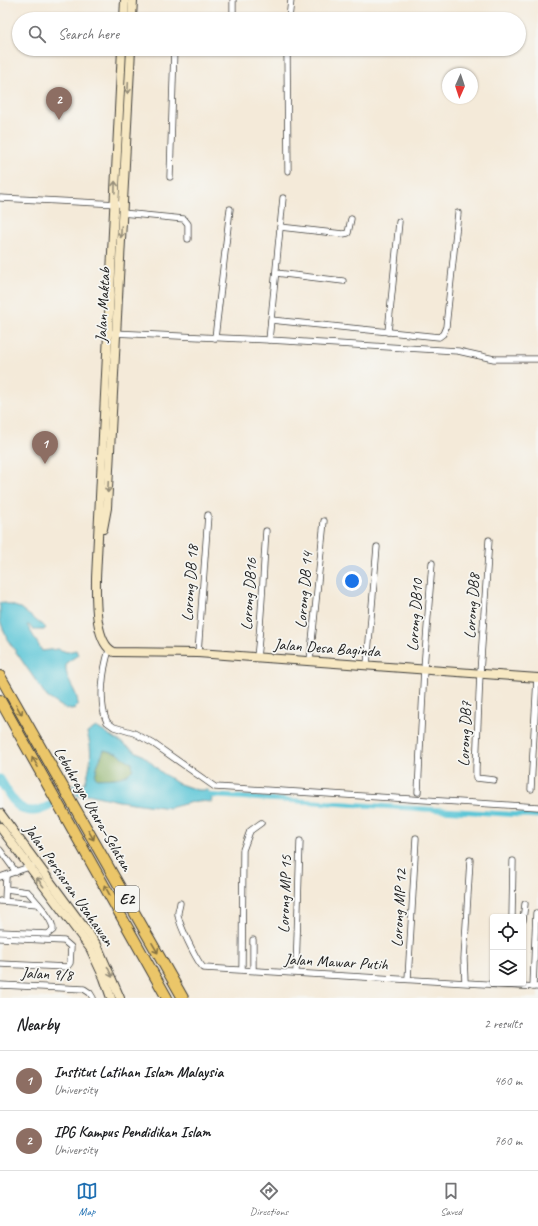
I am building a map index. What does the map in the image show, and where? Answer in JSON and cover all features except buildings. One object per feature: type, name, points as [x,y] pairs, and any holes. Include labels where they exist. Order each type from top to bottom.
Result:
[{"type":"highway","name":"Lebuhraya Utara–Selatan","points":[[0,676],[183,998]]},
{"type":"highway","name":"Lebuhraya Utara–Selatan","points":[[0,700],[167,998]]},
{"type":"street","points":[[124,12],[125,0]]},
{"type":"street","points":[[132,12],[133,0]]},
{"type":"street","points":[[233,0],[233,12]]},
{"type":"street","points":[[289,12],[290,0]]},
{"type":"street","name":"Jalan Maktab","points":[[112,333],[122,213],[119,204],[122,56]]},
{"type":"street","name":"Jalan Maktab","points":[[112,651],[102,635],[97,619],[97,561],[130,56]]},
{"type":"street","points":[[170,177],[174,56]]},
{"type":"street","points":[[287,56],[288,171]]},
{"type":"street","points":[[0,198],[119,204]]},
{"type":"street","points":[[269,340],[283,198]]},
{"type":"street","points":[[215,338],[230,209]]},
{"type":"street","points":[[122,213],[184,219],[188,224],[188,239]]},
{"type":"street","points":[[271,320],[434,337],[443,334],[446,327],[458,213]]},
{"type":"street","points":[[280,227],[343,234],[348,232],[351,219]]},
{"type":"street","points":[[388,332],[399,222]]},
{"type":"street","points":[[276,273],[343,281]]},
{"type":"street","points":[[112,333],[269,340],[466,352],[494,358],[538,359]]},
{"type":"street","name":"Lorong DB 18","points":[[198,653],[208,515]]},
{"type":"street","name":"Lorong DB 14","points":[[310,661],[324,521]]},
{"type":"street","name":"Lorong DB16","points":[[257,658],[262,615],[266,531]]},
{"type":"street","name":"Lorong DB8","points":[[480,673],[489,540]]},
{"type":"street","points":[[367,665],[377,547]]},
{"type":"street","name":"Lorong DB10","points":[[418,792],[424,668],[432,563]]},
{"type":"street","points":[[112,651],[104,664],[103,677],[103,706],[107,722],[114,727],[134,733],[154,744],[214,787],[538,807]]},
{"type":"street","name":"Jalan Desa Baginda","points":[[112,651],[198,653],[424,668],[538,678]]},
{"type":"street","name":"Lorong DB7","points":[[480,673],[476,778],[494,780]]},
{"type":"street","points":[[532,789],[538,678]]},
{"type":"street","name":"Jalan Persiaran Usahawan","points":[[0,813],[97,945],[120,998]]},
{"type":"street","points":[[242,969],[243,850],[250,831],[261,823]]},
{"type":"street","name":"Jalan Persiaran Usahawan","points":[[0,826],[29,868],[90,948],[104,978],[111,998]]},
{"type":"street","name":"Lorong MP 12","points":[[408,979],[416,838]]},
{"type":"street","name":"Lorong MP 15","points":[[296,972],[300,841]]},
{"type":"street","points":[[0,850],[16,872]]},
{"type":"street","points":[[465,982],[464,959],[470,860]]},
{"type":"street","points":[[512,914],[513,861]]},
{"type":"street","points":[[38,864],[3,876],[6,889],[3,901],[38,904]]},
{"type":"street","points":[[0,932],[50,933],[52,930],[52,923],[26,890],[6,889]]},
{"type":"street","name":"Jalan Mawar Putih","points":[[180,903],[178,912],[180,922],[200,964],[207,968],[490,983]]},
{"type":"street","points":[[524,914],[526,904]]},
{"type":"street","points":[[536,913],[536,987]]},
{"type":"street","points":[[0,938],[67,942],[71,947],[70,963],[64,968],[0,964]]},
{"type":"street","points":[[253,940],[254,970]]},
{"type":"street","name":"Jalan 9/8","points":[[0,985],[84,989],[92,996]]},
{"type":"street","name":"Jalan Mawar Putih","points":[[526,986],[536,987]]},
{"type":"green space","points":[[104,750],[118,753],[132,763],[133,769],[130,773],[122,777],[97,779],[95,777],[97,766]]},
{"type":"water","points":[[2,602],[20,608],[46,628],[44,630],[33,630],[29,625],[27,625],[42,651],[58,649],[67,652],[76,650],[78,655],[66,663],[67,675],[76,694],[78,705],[73,710],[64,708],[47,697],[7,639],[0,621],[0,603]]},
{"type":"water","points":[[96,727],[145,757],[161,772],[177,783],[197,790],[208,790],[213,802],[196,801],[169,808],[119,801],[88,794],[77,796],[72,785],[85,783],[90,764],[91,752],[87,733]],"holes":[[[104,750],[117,753],[132,763],[133,769],[130,773],[122,777],[97,779],[95,777],[97,766]]]},
{"type":"waterway","points":[[0,779],[13,801],[24,810],[39,810],[49,806]]},
{"type":"waterway","points":[[204,795],[538,816]]},
{"type":"place","name":"IPG Kampus Pendidikan Islam","points":[[59,120]]},
{"type":"place","name":"Institut Latihan Islam Malaysia","points":[[45,464]]}]
